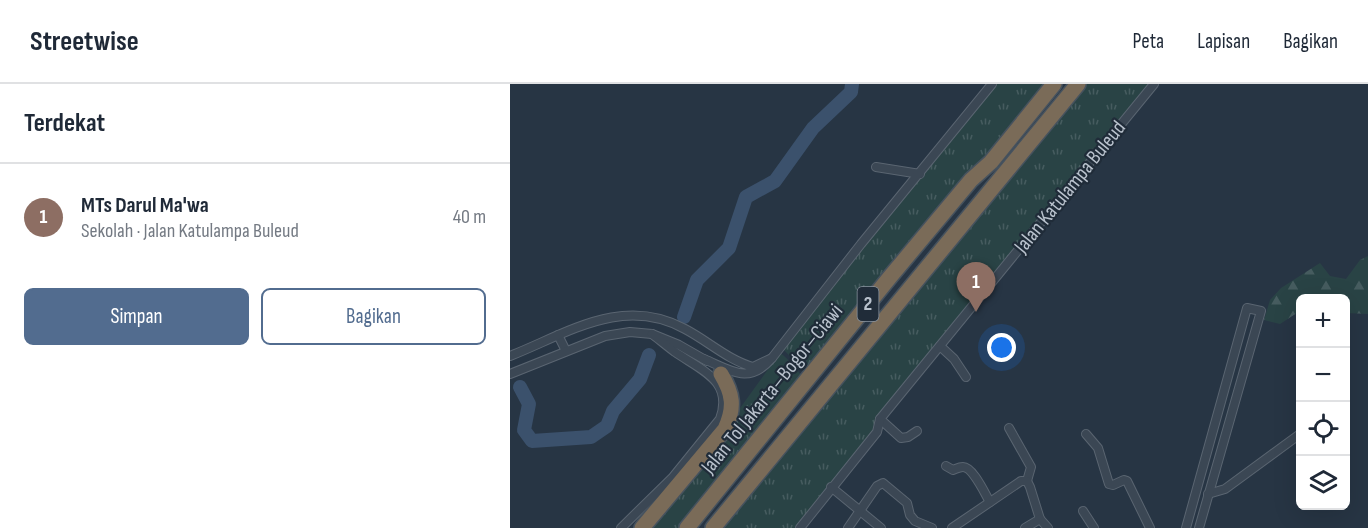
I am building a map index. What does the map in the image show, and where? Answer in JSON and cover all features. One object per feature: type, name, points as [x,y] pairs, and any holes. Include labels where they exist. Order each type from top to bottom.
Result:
[{"type":"highway","name":"Jalan Tol Jakarta–Bogor–Ciawi","points":[[687,528],[890,276],[970,180],[991,162],[1054,84]]},
{"type":"highway","name":"Jalan Tol Jakarta–Bogor–Ciawi","points":[[713,528],[1078,84]]},
{"type":"highway","points":[[642,528],[725,429],[732,401],[730,388],[722,374]]},
{"type":"street","points":[[510,374],[605,336],[630,332],[652,334],[734,372],[749,374],[762,370],[861,244],[992,84]]},
{"type":"street","name":"Jalan Katulampa Buleud","points":[[831,488],[877,432],[880,419],[1154,84]]},
{"type":"street","points":[[876,167],[920,174]]},
{"type":"street","points":[[1186,528],[1247,308],[1261,311],[1200,528]]},
{"type":"street","points":[[510,356],[589,322],[626,314],[658,318],[684,328],[740,363],[753,367],[772,358]]},
{"type":"street","points":[[621,528],[673,477],[720,419],[724,408],[724,398],[716,380],[652,334]]},
{"type":"street","points":[[558,335],[566,351]]},
{"type":"street","points":[[940,346],[954,359],[966,377]]},
{"type":"street","points":[[704,359],[722,374]]},
{"type":"street","points":[[880,419],[901,438],[908,437],[917,431]]},
{"type":"street","points":[[1009,428],[1031,467],[1027,481],[1040,519],[1048,528]]},
{"type":"street","points":[[1086,434],[1098,448],[1109,484],[1127,481],[1150,528]]},
{"type":"street","points":[[1208,494],[1225,489],[1296,437]]},
{"type":"street","points":[[946,466],[953,470],[967,468],[973,473],[990,502]]},
{"type":"street","points":[[952,528],[1021,481],[1027,481]]},
{"type":"street","points":[[848,528],[877,486],[883,483],[907,503],[910,515],[915,521],[932,528]]},
{"type":"street","points":[[800,528],[831,488],[881,528]]},
{"type":"street","points":[[1083,511],[1094,528]]},
{"type":"street","points":[[1025,528],[1040,519]]},
{"type":"green space","points":[[992,84],[1054,84],[806,373],[782,348]]},
{"type":"green space","points":[[1078,84],[1157,84],[880,419],[877,432],[799,528],[713,528]]},
{"type":"green space","points":[[1368,256],[1368,314],[1350,313],[1350,294],[1296,294],[1296,314],[1280,324],[1264,320],[1270,300],[1281,288],[1320,263],[1330,276],[1346,279],[1360,260]]},
{"type":"green space","points":[[780,353],[803,376],[687,528],[642,528],[725,429]]},
{"type":"waterway","points":[[684,317],[697,280],[729,248],[746,197],[775,181],[813,128],[851,92],[852,84]]},
{"type":"waterway","points":[[520,387],[529,404],[524,430],[532,441],[591,437],[607,426],[613,411],[640,379],[649,355]]},
{"type":"place","name":"MTs Darul Ma'wa","points":[[976,312]]}]
